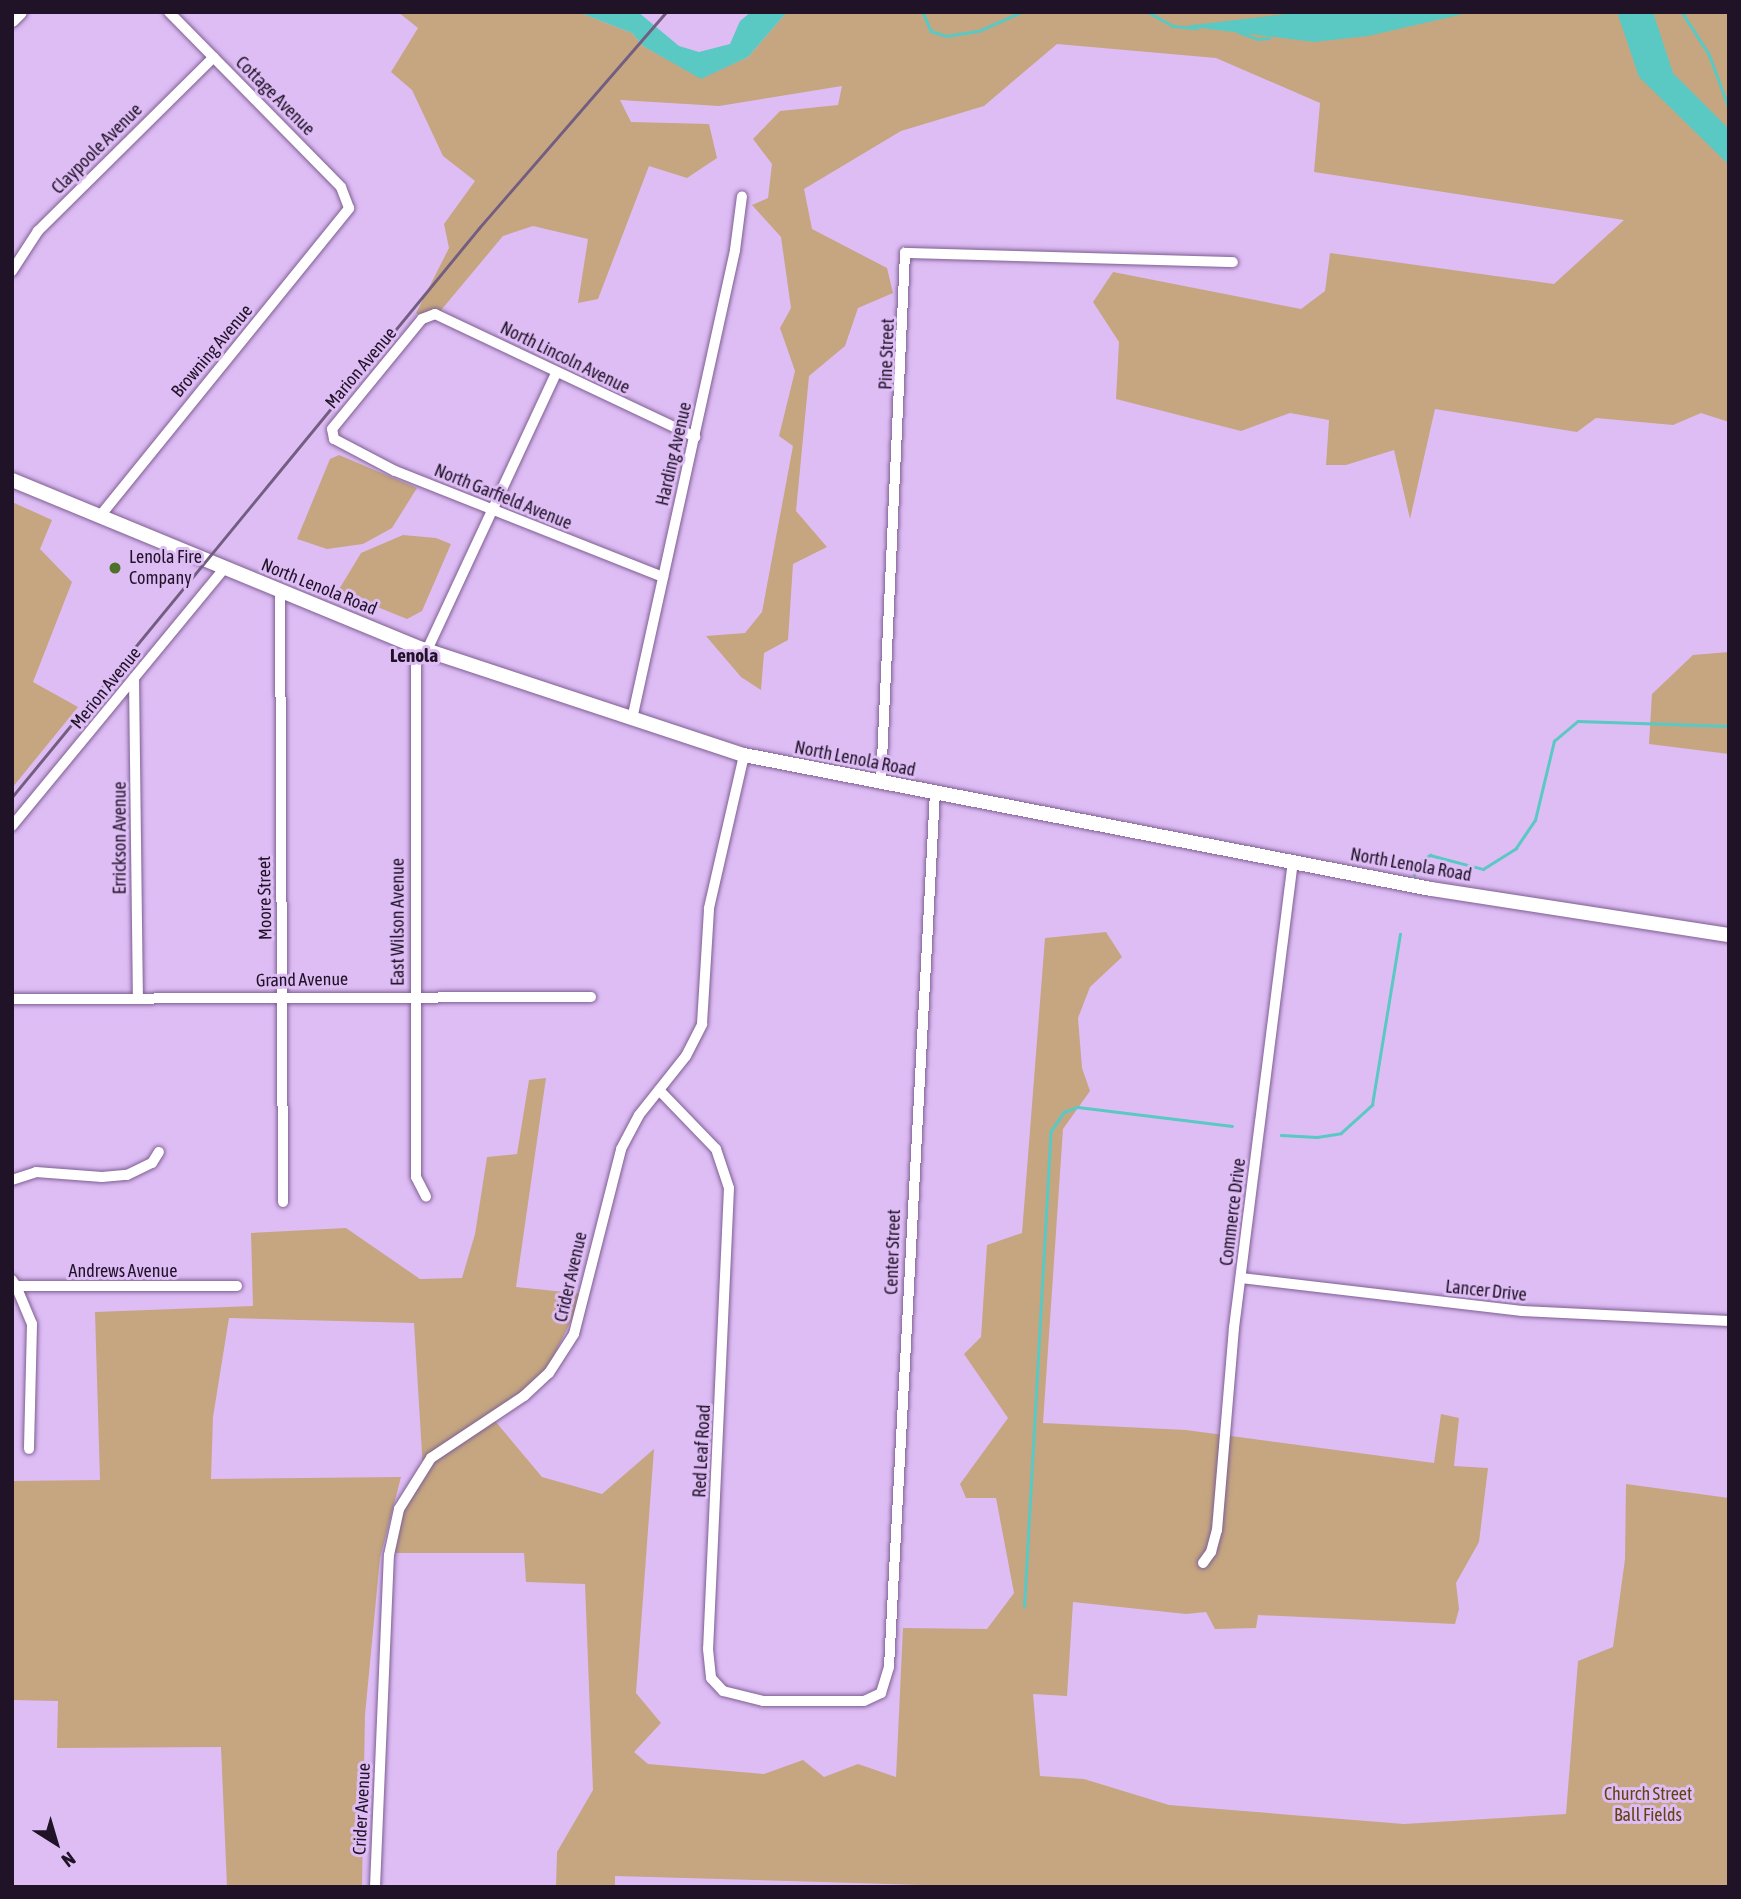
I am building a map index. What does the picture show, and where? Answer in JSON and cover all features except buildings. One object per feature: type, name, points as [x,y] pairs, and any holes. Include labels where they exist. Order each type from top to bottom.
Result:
[{"type":"main road","points":[[12,20],[20,12]]},
{"type":"main road","name":"North Lenola Road","points":[[12,480],[280,593],[421,648],[744,755],[1293,863],[1529,905],[1729,934]]},
{"type":"street","name":"Cottage Avenue","points":[[169,12],[341,187],[349,208]]},
{"type":"street","name":"Claypoole Avenue","points":[[12,271],[46,224],[214,57]]},
{"type":"street","name":"Harding Avenue","points":[[632,719],[740,223],[742,195]]},
{"type":"street","name":"Browning Avenue","points":[[100,516],[349,208]]},
{"type":"street","name":"Pine Street","points":[[881,782],[905,253],[1233,262]]},
{"type":"street","name":"North Lincoln Avenue","points":[[422,319],[435,314],[444,317],[556,373],[695,437]]},
{"type":"street","name":"Marion Avenue","points":[[334,439],[336,422],[422,319]]},
{"type":"street","points":[[421,648],[494,509],[556,373]]},
{"type":"street","name":"North Garfield Avenue","points":[[334,439],[395,471],[663,577]]},
{"type":"street","name":"Merion Avenue","points":[[12,826],[224,569]]},
{"type":"street","name":"Moore Street","points":[[280,593],[282,1202]]},
{"type":"street","name":"East Wilson Avenue","points":[[421,648],[414,997],[415,1177],[426,1197]]},
{"type":"street","name":"Errickson Avenue","points":[[134,678],[138,998]]},
{"type":"street","name":"Crider Avenue","points":[[374,1887],[389,1555],[399,1509],[431,1458],[524,1396],[565,1350],[579,1320],[616,1161],[632,1126],[693,1046],[705,1013],[709,908],[744,755]]},
{"type":"street","name":"Center Street","points":[[864,1701],[881,1693],[889,1667],[935,793]]},
{"type":"street","name":"Commerce Drive","points":[[1203,1563],[1212,1552],[1217,1530],[1241,1278],[1293,863]]},
{"type":"street","name":"Grand Avenue","points":[[12,999],[592,997]]},
{"type":"street","name":"Red Leaf Road","points":[[659,1090],[716,1149],[729,1188],[708,1649],[711,1678],[723,1691],[763,1701],[864,1701]]},
{"type":"street","points":[[12,1180],[36,1172],[102,1177],[127,1175],[152,1163],[159,1152]]},
{"type":"street","name":"Lancer Drive","points":[[1241,1278],[1522,1311],[1729,1321]]},
{"type":"street","points":[[14,1283],[32,1324],[29,1449]]},
{"type":"street","name":"Andrews Avenue","points":[[14,1283],[237,1286]]},
{"type":"green space","points":[[398,12],[578,12],[632,33],[643,46],[701,78],[748,57],[787,12],[1729,12],[1729,422],[1701,413],[1673,425],[1596,418],[1577,432],[1435,409],[1410,519],[1394,450],[1346,465],[1326,465],[1329,420],[1290,413],[1241,431],[1116,399],[1119,342],[1093,302],[1113,272],[1301,309],[1325,291],[1330,253],[1554,284],[1624,220],[1314,172],[1320,103],[1216,58],[1057,44],[984,106],[901,131],[804,189],[812,229],[887,268],[893,293],[858,308],[845,346],[809,376],[796,511],[827,547],[793,564],[788,640],[764,653],[761,690],[741,677],[706,636],[745,633],[762,612],[793,446],[779,436],[795,371],[780,328],[791,308],[781,237],[752,205],[768,198],[772,164],[753,139],[780,111],[838,105],[842,86],[719,106],[620,100],[631,122],[709,124],[717,158],[687,178],[649,166],[598,299],[578,303],[588,239],[533,226],[503,236],[432,321],[416,313],[449,248],[444,224],[475,181],[443,156],[412,90],[391,72],[418,28]]},
{"type":"green space","points":[[339,455],[417,488],[392,528],[363,544],[327,549],[297,539],[330,459]]},
{"type":"green space","points":[[12,502],[52,520],[40,549],[72,582],[33,682],[78,707],[12,788]]},
{"type":"green space","points":[[403,535],[436,538],[451,544],[422,611],[407,619],[338,591],[361,553]]},
{"type":"green space","points":[[1729,652],[1729,754],[1649,744],[1652,694],[1693,655]]},
{"type":"green space","name":"Church Street Ball Fields","points":[[1106,932],[1122,957],[1090,987],[1078,1018],[1082,1068],[1090,1091],[1063,1129],[1043,1423],[1186,1430],[1434,1463],[1441,1414],[1459,1418],[1454,1466],[1488,1468],[1479,1542],[1456,1583],[1459,1609],[1455,1624],[1258,1615],[1256,1628],[1215,1629],[1206,1612],[1186,1614],[1073,1602],[1067,1696],[1033,1694],[1040,1776],[1084,1779],[1169,1805],[1404,1824],[1566,1814],[1578,1661],[1613,1647],[1625,1559],[1626,1484],[1729,1498],[1729,1887],[990,1887],[615,1876],[615,1887],[556,1887],[557,1852],[593,1790],[585,1584],[526,1582],[524,1553],[391,1553],[413,1483],[423,1470],[414,1323],[229,1318],[213,1417],[211,1479],[401,1477],[380,1558],[365,1715],[362,1887],[227,1887],[221,1747],[57,1748],[58,1701],[12,1700],[12,1481],[100,1480],[95,1312],[253,1306],[251,1233],[346,1228],[420,1279],[462,1278],[475,1234],[487,1157],[517,1154],[529,1080],[546,1078],[516,1287],[584,1294],[543,1378],[490,1415],[542,1477],[602,1494],[654,1449],[636,1693],[661,1723],[634,1752],[648,1764],[764,1774],[803,1760],[824,1777],[858,1764],[896,1777],[903,1628],[987,1629],[1014,1593],[996,1498],[966,1498],[960,1484],[1008,1418],[964,1354],[981,1337],[987,1245],[1022,1233],[1045,938]]},
{"type":"shaded area","points":[[578,12],[638,12],[679,46],[699,52],[730,44],[740,21],[751,12],[787,12],[748,57],[701,79],[643,46],[632,33]]},
{"type":"shaded area","points":[[1303,12],[1472,12],[1368,36],[1314,42],[1184,26]]},
{"type":"shaded area","points":[[1617,12],[1653,12],[1673,73],[1729,129],[1729,165],[1639,77]]},
{"type":"waterway","points":[[923,12],[931,31],[946,36],[979,31],[1021,12]]},
{"type":"waterway","points":[[1148,12],[1173,26],[1197,28]]},
{"type":"waterway","points":[[1682,12],[1709,54],[1729,108]]},
{"type":"waterway","points":[[1239,32],[1257,39],[1269,38]]},
{"type":"waterway","points":[[1414,875],[1421,861],[1430,855],[1483,869],[1516,848],[1535,820],[1554,741],[1578,721],[1729,726]]},
{"type":"waterway","points":[[1281,1135],[1317,1137],[1341,1133],[1372,1105],[1400,934]]},
{"type":"waterway","points":[[1024,1607],[1051,1131],[1064,1112],[1078,1107],[1232,1126]]},
{"type":"railway","points":[[12,797],[479,228],[666,12]]},
{"type":"place","name":"Lenola Fire Company","points":[[115,568]]},
{"type":"district","name":"Lenola","points":[[414,656]]}]
